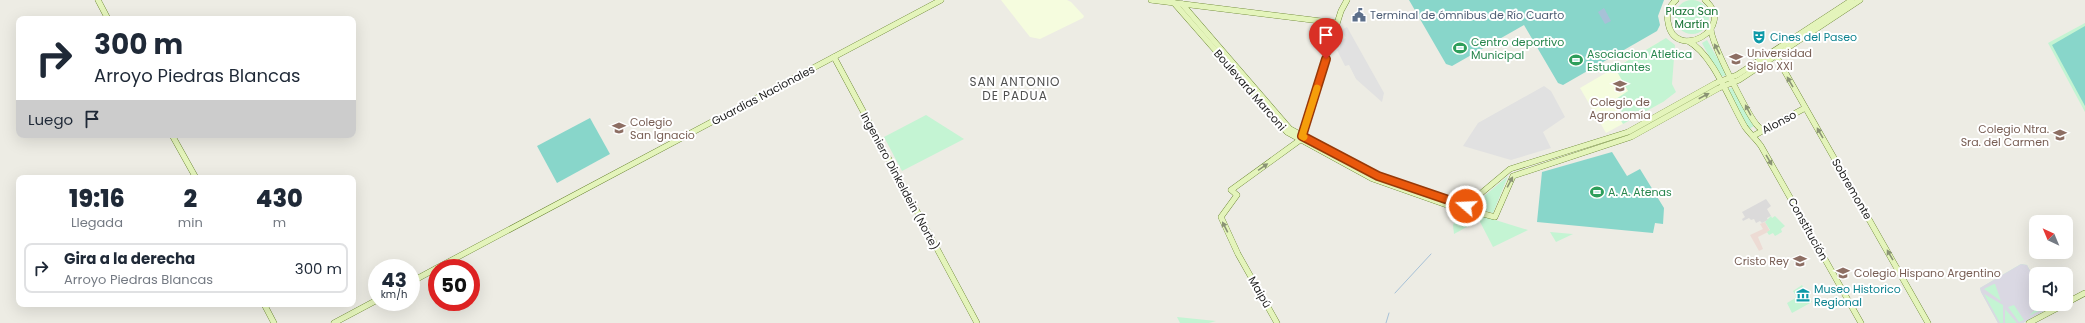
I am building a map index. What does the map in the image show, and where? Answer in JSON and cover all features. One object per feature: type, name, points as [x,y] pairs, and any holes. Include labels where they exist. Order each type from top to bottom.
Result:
[{"type":"main road","points":[[98,0],[106,16]]},
{"type":"main road","name":"Guardias Nacionales","points":[[454,259],[941,0]]},
{"type":"main road","points":[[1151,0],[1337,23]]},
{"type":"main road","points":[[1301,138],[1337,23],[1347,0]]},
{"type":"main road","points":[[1705,0],[1711,7],[1713,14],[1711,29],[1713,41],[1756,125],[1763,130]]},
{"type":"main road","points":[[1732,80],[1852,0]]},
{"type":"main road","points":[[1463,208],[1510,169],[1628,132],[1721,84],[1732,80],[1776,56],[1860,0]]},
{"type":"main road","name":"Constitución","points":[[1674,1],[1667,15],[1670,29],[1681,39],[1696,45],[1707,57],[1746,129],[1761,146],[1861,323]]},
{"type":"main road","name":"Boulevard Marconi","points":[[1174,3],[1282,127],[1373,179],[1495,217],[1513,176],[1631,137],[1721,84]]},
{"type":"main road","name":"Boulevard Marconi","points":[[1182,4],[1285,124],[1301,138]]},
{"type":"main road","points":[[1688,41],[1701,38],[1711,29]]},
{"type":"main road","name":"Sobremonte","points":[[1776,56],[1928,323]]},
{"type":"main road","name":"Ingeniero Dinkeldein (Norte)","points":[[834,57],[977,323]]},
{"type":"main road","name":"Alonso","points":[[1753,136],[1805,108]]},
{"type":"main road","points":[[174,138],[194,175]]},
{"type":"main road","name":"Maipú","points":[[1277,323],[1221,220],[1222,214],[1237,195],[1231,190],[1301,138]]},
{"type":"main road","points":[[2073,300],[2085,293]]},
{"type":"main road","points":[[334,323],[368,305]]},
{"type":"main road","points":[[266,307],[274,323]]},
{"type":"main road","points":[[2029,323],[2052,311]]},
{"type":"shaded area","points":[[1001,0],[1067,0],[1071,2],[1084,16],[1083,18],[1040,39],[1030,37]]},
{"type":"shaded area","points":[[1409,0],[1664,0],[1658,16],[1660,25],[1657,31],[1563,85],[1558,83],[1524,25],[1452,66],[1446,64]]},
{"type":"shaded area","points":[[1604,8],[1611,21],[1605,24],[1598,12]]},
{"type":"shaded area","points":[[2085,26],[2085,106],[2052,45]]},
{"type":"shaded area","points":[[1347,27],[1384,93],[1382,102],[1356,79],[1349,65],[1345,66],[1337,50],[1340,48],[1340,41],[1346,38],[1341,30]]},
{"type":"shaded area","name":"Colegio de Agronomía","points":[[1659,42],[1663,102],[1606,133],[1580,88]]},
{"type":"shaded area","points":[[1544,86],[1551,91],[1565,117],[1543,132],[1551,148],[1511,160],[1463,146],[1478,123]]},
{"type":"shaded area","points":[[590,118],[610,154],[557,183],[537,146]]},
{"type":"shaded area","name":"A. A. Atenas","points":[[1612,152],[1627,176],[1640,169],[1664,208],[1663,224],[1655,223],[1653,233],[1537,222],[1542,172]]},
{"type":"shaded area","points":[[1766,199],[1771,206],[1767,209],[1771,216],[1767,218],[1768,220],[1762,223],[1760,221],[1756,223],[1754,219],[1751,220],[1749,218],[1743,221],[1742,219],[1745,217],[1742,212]]},
{"type":"shaded area","points":[[1765,222],[1770,231],[1758,237],[1763,249],[1759,251],[1750,235],[1763,229],[1760,224]]},
{"type":"shaded area","points":[[2021,264],[2027,265],[2029,269],[2029,311],[2034,311],[2029,316],[2039,311],[2044,311],[2023,323],[2017,323],[2005,309],[2005,323],[2003,323],[2003,305],[1984,294],[2000,323],[1998,323],[1980,288]],"holes":[[[1995,284],[2001,301],[1984,289]],[[2014,305],[2024,320],[2019,322],[2008,307]]]},
{"type":"green space","name":"Plaza San Martín","points":[[1689,0],[1695,0],[1699,1],[1706,7],[1709,17],[1708,24],[1702,31],[1695,34],[1689,34],[1685,33],[1678,27],[1675,20],[1675,14],[1676,10],[1682,3]]},
{"type":"green space","points":[[2085,23],[2085,112],[2048,43]]},
{"type":"green space","points":[[1666,38],[1675,45],[1672,84],[1676,92],[1663,102],[1623,124],[1618,116],[1621,113],[1616,99],[1628,91],[1615,68]]},
{"type":"green space","points":[[1707,40],[1727,75],[1720,77],[1702,43]]},
{"type":"green space","points":[[1732,88],[1754,126],[1749,129],[1727,89]]},
{"type":"green space","points":[[926,115],[964,139],[902,171],[884,137]]},
{"type":"green space","points":[[1508,176],[1493,213],[1471,207]]},
{"type":"green space","points":[[1461,210],[1469,214],[1474,223],[1454,234],[1453,225]]},
{"type":"green space","points":[[1476,214],[1528,230],[1493,247]]},
{"type":"green space","points":[[1771,216],[1772,218],[1775,216],[1785,226],[1781,229],[1782,232],[1775,236],[1773,233],[1769,235],[1767,232],[1770,230],[1765,222]]},
{"type":"green space","points":[[1550,232],[1573,234],[1556,242]]},
{"type":"green space","points":[[2021,264],[2027,265],[2029,269],[2029,311],[2044,311],[2023,323],[1998,323],[1980,288]]},
{"type":"green space","points":[[1802,285],[1812,302],[1792,313],[1787,303],[1797,297],[1793,291]]},
{"type":"green space","points":[[1177,317],[1216,321],[1209,323],[1180,323]]},
{"type":"waterway","points":[[1395,293],[1431,254]]},
{"type":"waterway","points":[[1386,323],[1389,313]]},
{"type":"slow traffic","points":[[1304,137],[1302,136],[1317,88]]},
{"type":"place","name":"Terminal de ómnibus de Río Cuarto","points":[[1359,15]]},
{"type":"place","name":"Cines del Paseo","points":[[1759,37]]},
{"type":"place","name":"Centro deportivo Municipal","points":[[1460,48]]},
{"type":"place","name":"Universidad Siglo XXI","points":[[1736,59]]},
{"type":"place","name":"Asociacion Atletica Estudiantes","points":[[1576,60]]},
{"type":"place","name":"Colegio de Agronomía","points":[[1620,86]]},
{"type":"place","name":"Colegio San Ignacio","points":[[619,128]]},
{"type":"place","name":"Colegio Ntra. Sra. del Carmen","points":[[2060,135]]},
{"type":"place","name":"A. A. Atenas","points":[[1597,192]]},
{"type":"place","name":"Cristo Rey","points":[[1800,261]]},
{"type":"place","name":"Colegio Hispano Argentino","points":[[1843,273]]},
{"type":"place","name":"Museo Historico Regional","points":[[1803,295]]},
{"type":"district","name":"SAN ANTONIO DE PADUA","points":[[1015,88]]},
{"type":"route","points":[[1326,59],[1302,136],[1378,176],[1466,206]]}]
